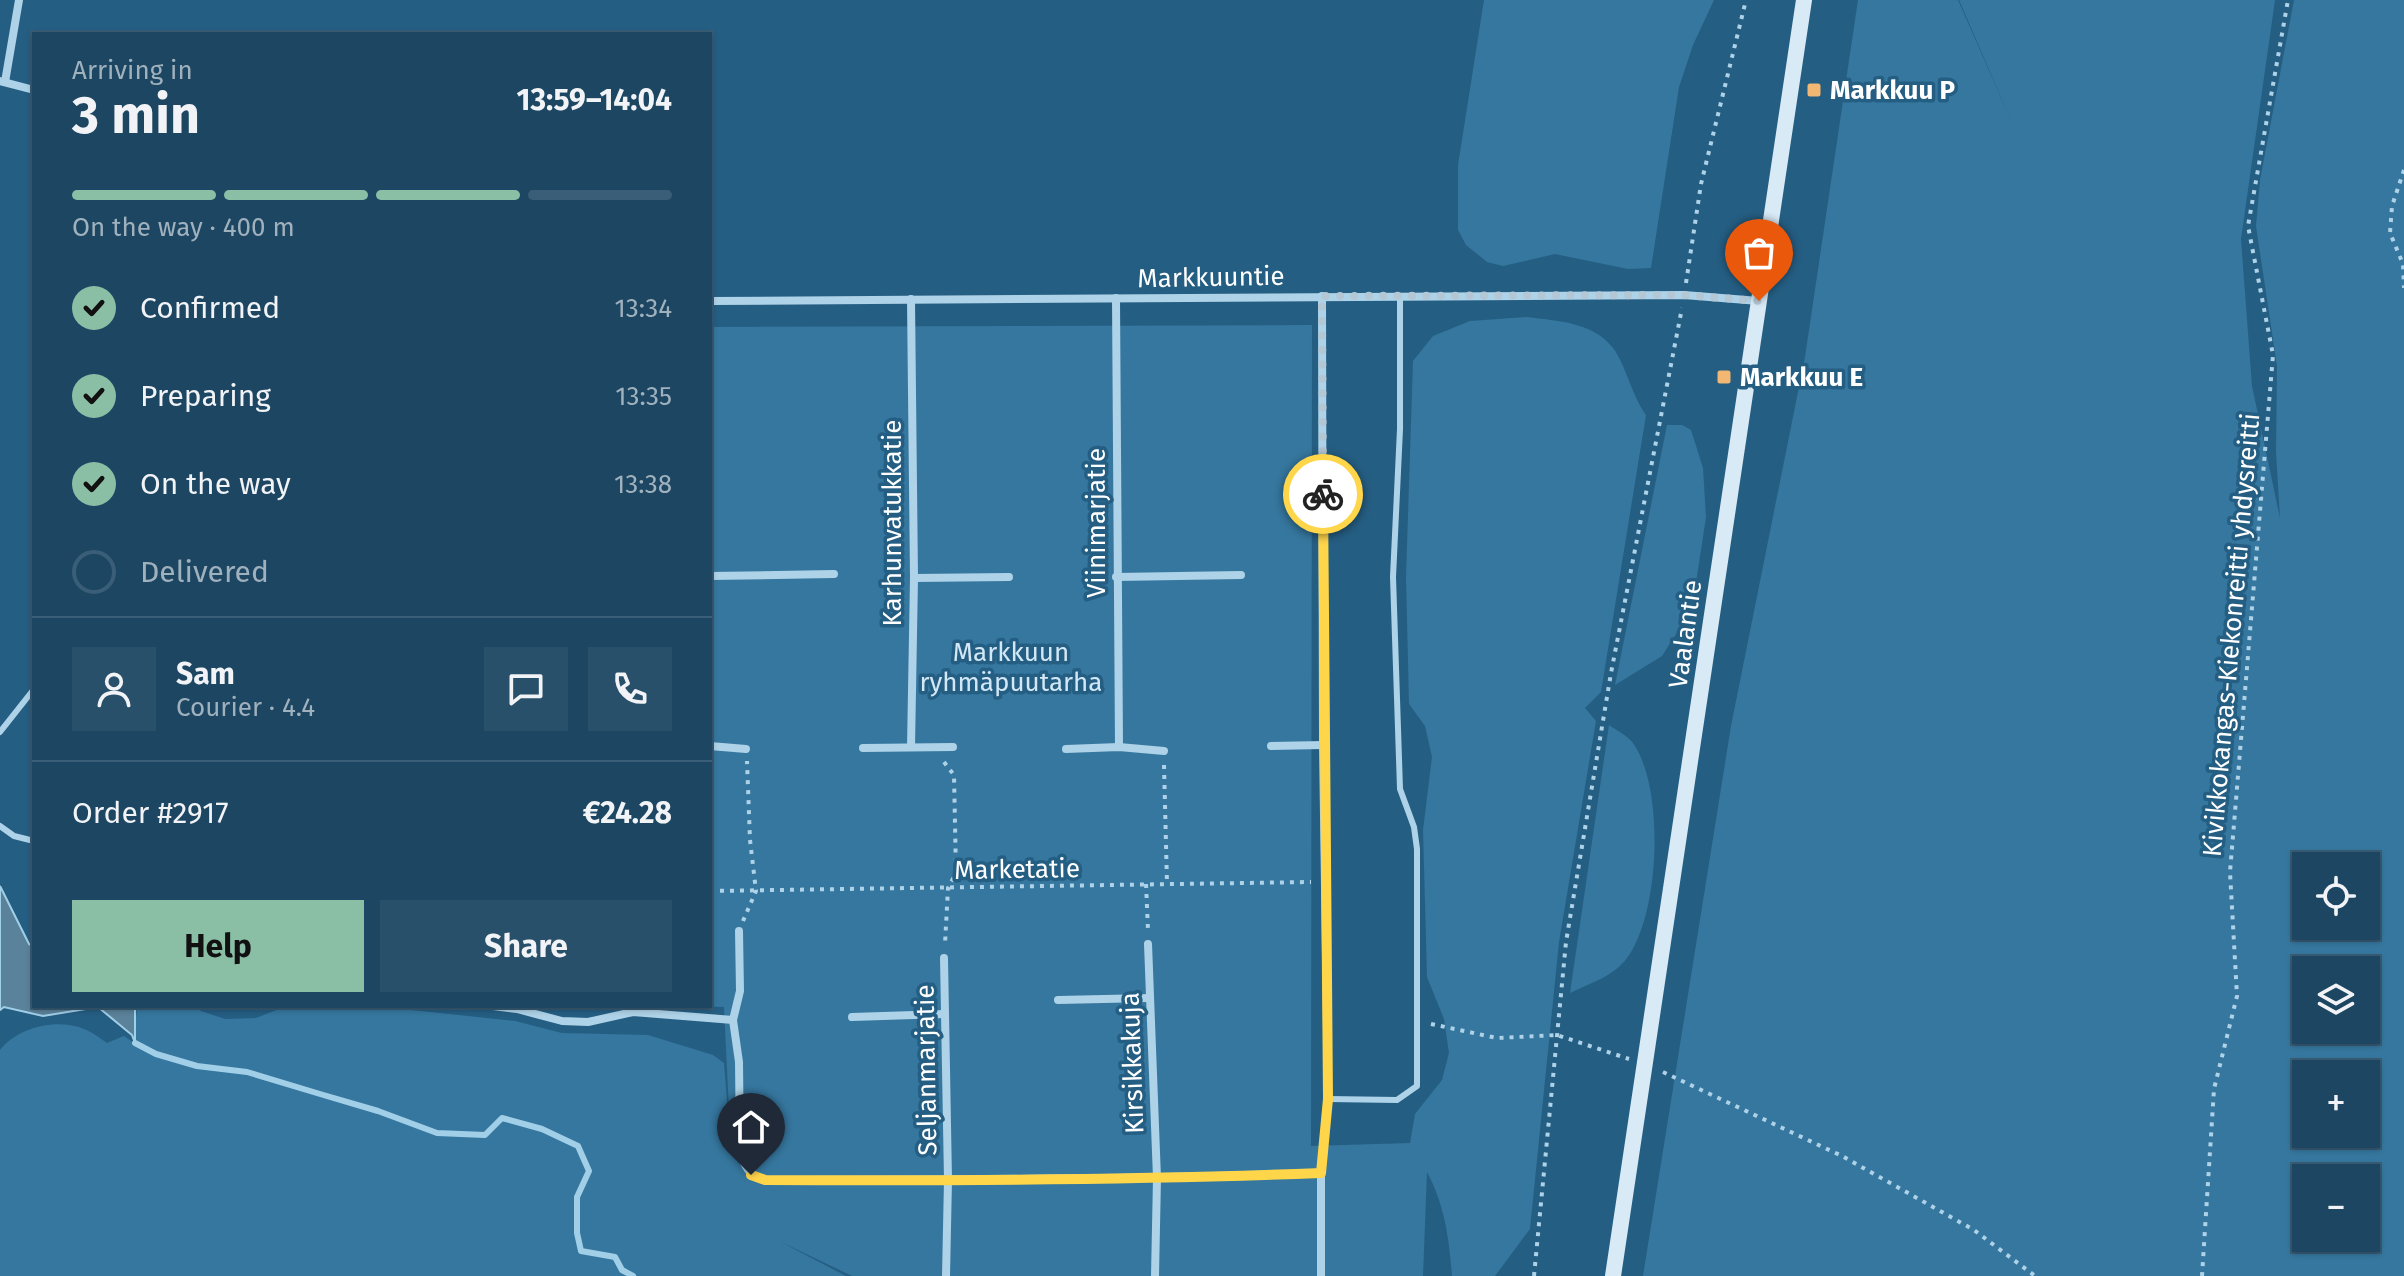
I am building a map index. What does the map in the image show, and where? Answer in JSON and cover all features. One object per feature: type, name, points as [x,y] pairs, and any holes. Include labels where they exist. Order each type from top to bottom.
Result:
[{"type":"street","points":[[19,0],[2,82],[32,90]]},
{"type":"street","name":"Vaalantie","points":[[1613,1276],[1804,0]]},
{"type":"street","name":"Markkuuntie","points":[[712,301],[1684,295],[1759,301]]},
{"type":"street","points":[[1321,1276],[1321,1173],[1328,1099],[1322,296]]},
{"type":"street","name":"Viinimarjatie","points":[[1116,298],[1119,747]]},
{"type":"street","name":"Karhunvatukkatie","points":[[911,299],[914,578],[911,747]]},
{"type":"street","points":[[712,573],[834,574]]},
{"type":"street","points":[[1116,577],[1241,575]]},
{"type":"street","points":[[914,578],[1009,577]]},
{"type":"street","points":[[1271,746],[1323,745]]},
{"type":"street","points":[[712,746],[746,749]]},
{"type":"street","points":[[863,748],[953,747]]},
{"type":"street","points":[[1066,749],[1119,747],[1164,751]]},
{"type":"street","points":[[739,931],[740,991],[733,1020],[739,1062],[740,1152],[751,1175],[765,1180],[948,1180],[1321,1173]]},
{"type":"street","name":"Kirsikkakuja","points":[[1148,944],[1157,1178],[1155,1276]]},
{"type":"street","name":"Seljanmarjatie","points":[[944,958],[948,1180],[946,1276]]},
{"type":"street","points":[[1058,1000],[1149,998]]},
{"type":"street","points":[[509,1008],[562,1021],[588,1022],[633,1012],[733,1020]]},
{"type":"street","points":[[852,1017],[945,1014]]},
{"type":"lane","points":[[1328,1099],[1397,1100],[1417,1086],[1417,849],[1414,827],[1400,789],[1393,577],[1400,429],[1400,296]]},
{"type":"lane","points":[[0,732],[32,692]]},
{"type":"lane","points":[[0,826],[14,836],[32,840]]},
{"type":"path","points":[[1534,1276],[1566,942],[1608,688],[1684,295],[1701,184],[1746,0]]},
{"type":"path","name":"Kivikkokangas-Kiekonreitti yhdysreitti","points":[[2202,1276],[2214,1089],[2237,996],[2230,872],[2273,355],[2248,226],[2288,0]]},
{"type":"path","points":[[2404,170],[2392,206],[2390,233],[2403,264],[2404,288]]},
{"type":"path","points":[[934,747],[954,775],[956,873],[948,888],[944,958]]},
{"type":"path","points":[[739,931],[756,891],[750,840],[746,749]]},
{"type":"path","points":[[1164,751],[1167,884]]},
{"type":"path","name":"Marketatie","points":[[712,891],[1325,882]]},
{"type":"path","points":[[1146,884],[1148,944]]},
{"type":"path","points":[[1419,1022],[1497,1038],[1557,1035],[1645,1064],[1842,1156],[1974,1230],[2035,1276]]},
{"type":"green space","points":[[1484,0],[1714,0],[1693,45],[1679,87],[1651,268],[1628,269],[1555,254],[1503,266],[1487,262],[1466,245],[1458,230],[1458,165]]},
{"type":"green space","points":[[1858,0],[1958,0],[2013,125],[1959,0],[2275,0],[2241,239],[2252,386],[2280,518],[2276,452],[2277,366],[2256,226],[2260,180],[2294,0],[2404,0],[2404,1276],[1643,1276],[1731,726],[1805,357]]},
{"type":"green space","name":"Markkuun ryhmäpuutarha","points":[[1527,317],[1574,324],[1595,333],[1605,339],[1618,355],[1646,415],[1601,692],[1585,708],[1596,721],[1559,942],[1530,1229],[1495,1276],[1452,1276],[1445,1222],[1427,1172],[1423,1276],[852,1276],[779,1241],[846,1276],[0,1276],[0,1050],[27,1030],[62,1024],[84,1029],[107,1043],[124,1036],[134,1043],[137,1008],[198,1008],[225,1019],[256,1018],[282,1008],[409,1008],[515,1021],[562,1033],[648,1035],[713,1055],[724,1063],[731,1152],[724,1007],[712,1007],[712,327],[1312,325],[1311,1146],[1410,1143],[1415,1114],[1442,1080],[1449,1053],[1444,1019],[1427,977],[1423,830],[1432,757],[1425,726],[1409,704],[1406,577],[1413,361],[1433,336],[1470,321]]},
{"type":"green space","points":[[1667,425],[1682,425],[1691,430],[1703,468],[1706,517],[1692,609],[1662,656],[1615,685]]},
{"type":"green space","points":[[1609,725],[1631,740],[1643,763],[1654,819],[1652,883],[1638,938],[1627,958],[1608,975],[1570,993]]},
{"type":"shaded area","points":[[0,886],[32,946],[32,1008],[92,1008],[43,1016],[4,1007],[0,1010]]},
{"type":"shaded area","points":[[99,1008],[135,1008],[135,1043],[132,1035]]},
{"type":"waterway","points":[[135,1043],[156,1054],[197,1066],[247,1072],[378,1111],[437,1133],[485,1135],[502,1118],[542,1129],[578,1146],[589,1171],[577,1197],[577,1233],[581,1251],[615,1257],[622,1270],[633,1276]]},
{"type":"way so far","points":[[1323,494],[1322,296],[1684,295],[1759,301]]},
{"type":"place","name":"Markkuu P","points":[[1814,90]]},
{"type":"place","name":"Markkuu E","points":[[1724,377]]},
{"type":"route","points":[[751,1175],[765,1180],[948,1180],[1321,1173],[1328,1099],[1323,494]]}]
